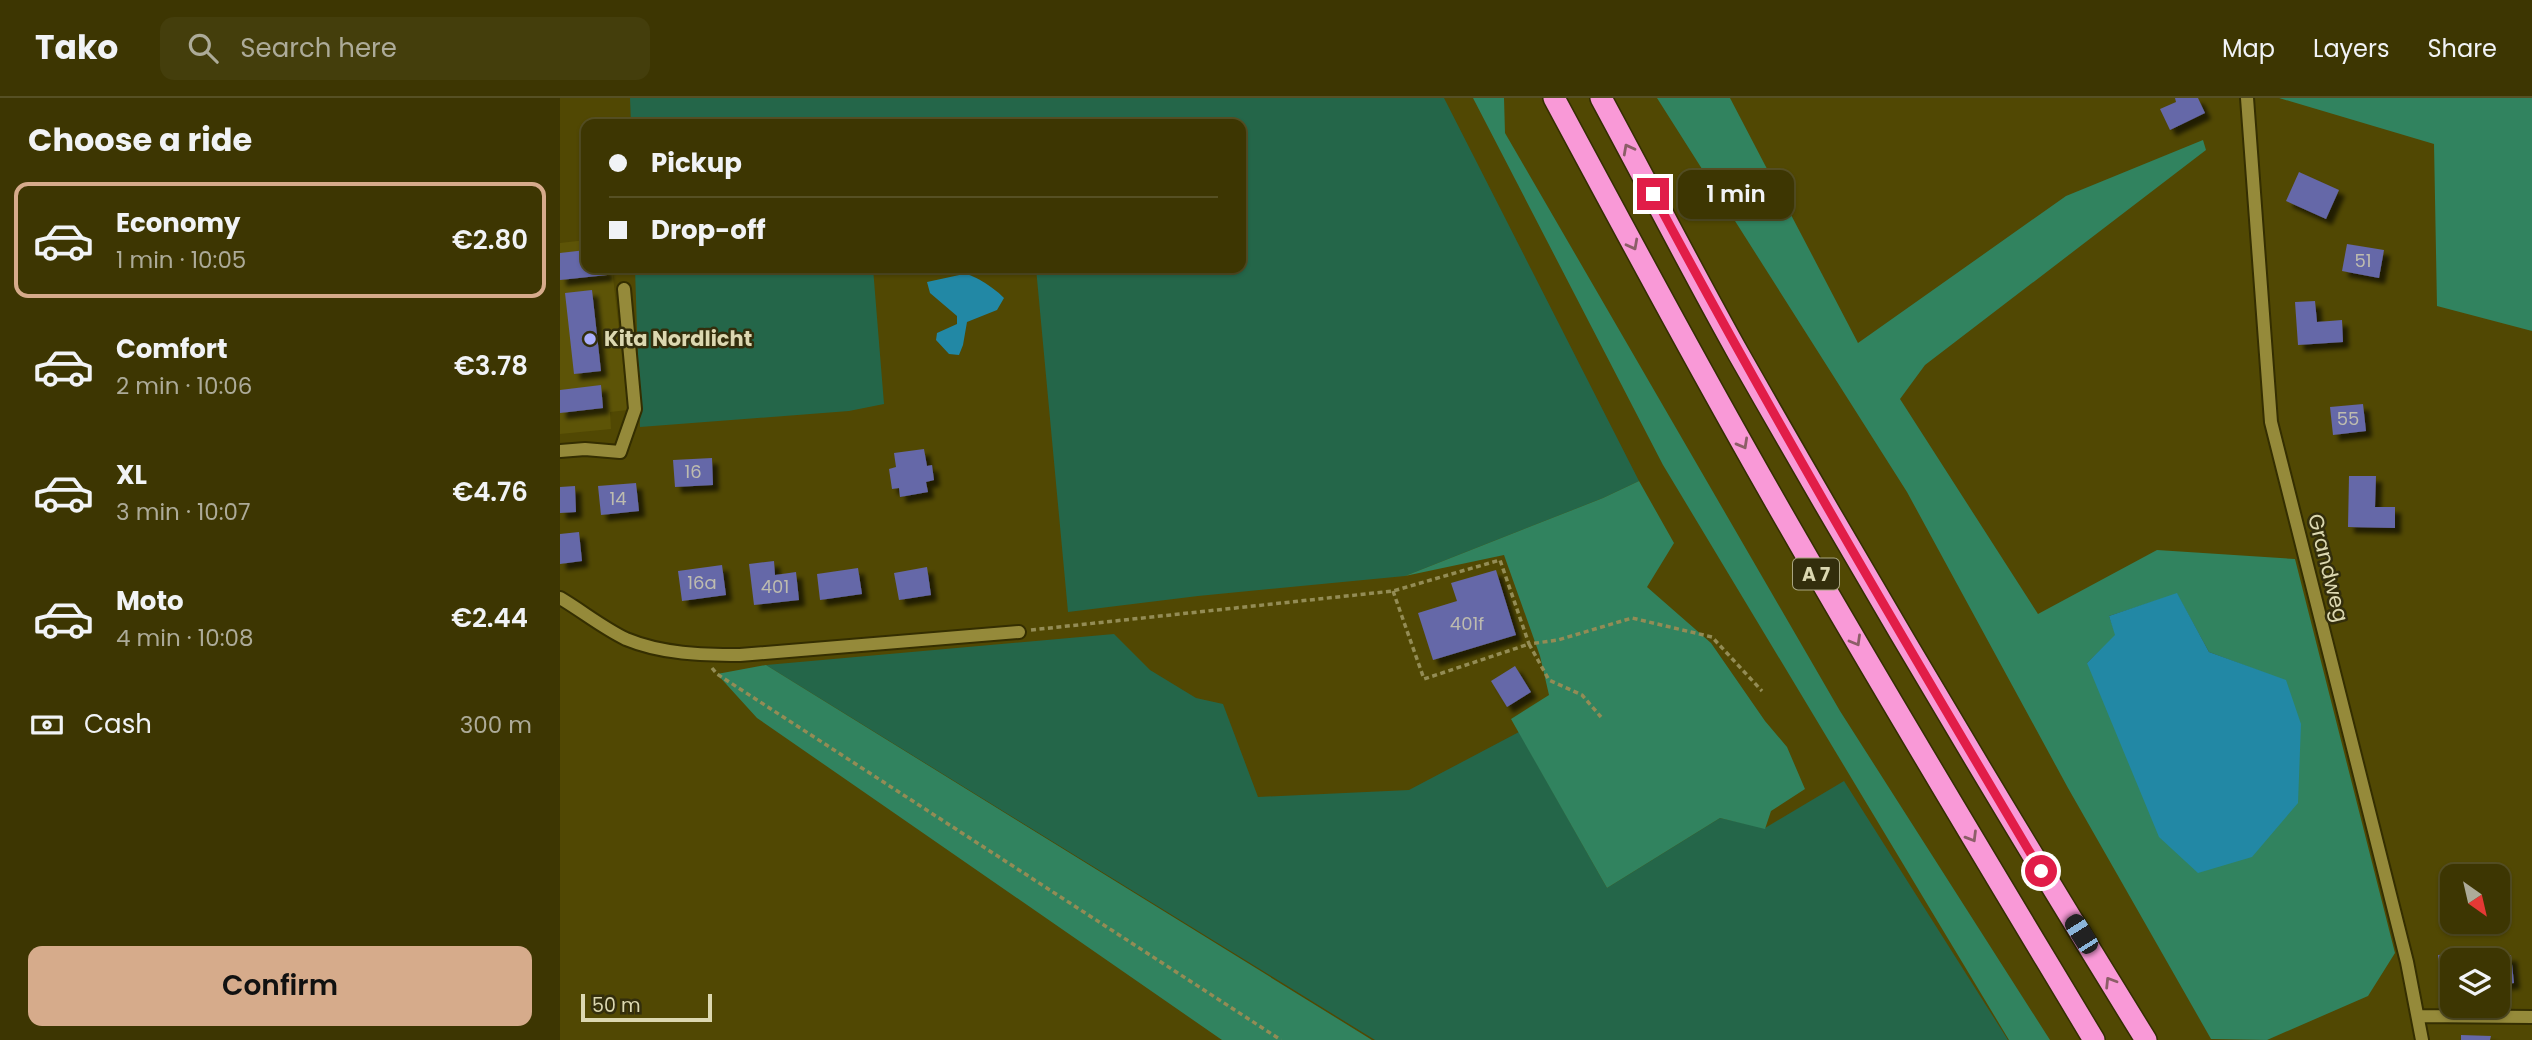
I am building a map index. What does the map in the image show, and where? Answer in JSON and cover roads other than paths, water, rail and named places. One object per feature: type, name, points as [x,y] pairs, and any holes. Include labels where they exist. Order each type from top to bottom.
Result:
[{"type":"highway","name":"A 7","points":[[1554,98],[1797,540],[1894,708],[2094,1040]]},
{"type":"highway","name":"A 7","points":[[1601,98],[1737,350],[1903,639],[2041,871],[2147,1040]]},
{"type":"street","name":"Grandweg","points":[[2248,98],[2271,422],[2404,949],[2422,1040]]},
{"type":"street","points":[[560,451],[585,449],[620,452],[635,409],[624,289]]},
{"type":"street","points":[[560,598],[624,638],[655,649],[702,655],[740,655],[1019,632]]},
{"type":"street","points":[[2418,1016],[2532,1017]]},
{"type":"water","points":[[964,274],[985,283],[1004,298],[997,310],[967,322],[959,355],[949,354],[936,340],[937,333],[957,324],[957,316],[930,293],[927,282]]},
{"type":"water","points":[[2177,593],[2209,652],[2286,680],[2301,724],[2298,803],[2252,857],[2198,873],[2159,837],[2087,663],[2115,635],[2109,616]]},
{"type":"place","name":"Kita Nordlicht","points":[[590,339]]}]
